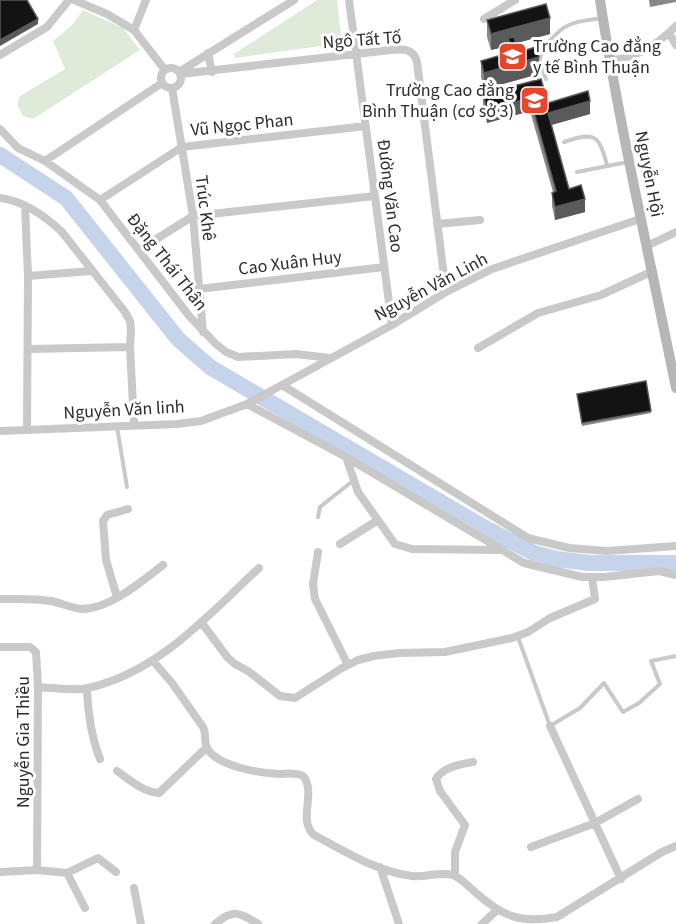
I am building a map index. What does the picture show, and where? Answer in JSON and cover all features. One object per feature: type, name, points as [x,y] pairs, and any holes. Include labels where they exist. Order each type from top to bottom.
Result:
[{"type":"street","points":[[0,55],[46,27],[71,0],[107,14],[134,30],[165,70]]},
{"type":"street","points":[[134,30],[146,0]]},
{"type":"street","points":[[179,73],[294,0]]},
{"type":"street","name":"Đường Văn Cao","points":[[349,0],[392,325]]},
{"type":"street","points":[[484,19],[515,0]]},
{"type":"street","name":"Nguyễn Hội","points":[[600,0],[640,219],[676,388]]},
{"type":"street","points":[[610,60],[626,58],[642,52],[676,26]]},
{"type":"street","points":[[669,33],[676,45]]},
{"type":"street","name":"Ngô Tất Tố","points":[[179,73],[212,72],[406,49],[416,57],[446,292]]},
{"type":"street","points":[[208,53],[212,72]]},
{"type":"street","points":[[172,68],[179,73],[180,82],[172,88],[162,82],[161,75],[165,70],[172,68]]},
{"type":"street","points":[[45,161],[162,82]]},
{"type":"street","name":"Trúc Khê","points":[[172,88],[193,216],[203,332]]},
{"type":"street","name":"Vũ Ngọc Phan","points":[[100,200],[182,147],[366,126]]},
{"type":"street","name":"Đặng Thái Thân","points":[[0,129],[18,148],[45,161],[100,200],[203,332],[226,352],[238,357],[296,354],[330,358]]},
{"type":"street","points":[[140,250],[193,216],[375,195]]},
{"type":"street","points":[[0,198],[40,213],[62,232],[130,321],[134,425]]},
{"type":"street","points":[[25,206],[28,276],[27,430]]},
{"type":"street","name":"Nguyễn Văn Linh","points":[[247,404],[392,325],[446,292],[492,269],[640,219]]},
{"type":"street","points":[[438,224],[480,220]]},
{"type":"street","points":[[647,246],[676,232]]},
{"type":"street","name":"Cao Xuân Huy","points":[[199,289],[384,267]]},
{"type":"street","points":[[28,276],[91,271]]},
{"type":"street","points":[[478,348],[538,313],[601,295],[652,271]]},
{"type":"street","points":[[28,349],[130,347]]},
{"type":"street","points":[[282,385],[528,538],[569,548],[607,551],[676,546]]},
{"type":"street","points":[[247,404],[346,457],[524,563],[565,574],[592,577],[659,572],[676,575]]},
{"type":"street","name":"Nguyễn Văn linh","points":[[0,431],[201,421],[247,404]]},
{"type":"street","points":[[346,457],[358,492],[389,538],[401,547],[501,550]]},
{"type":"street","points":[[117,597],[106,560],[103,520],[106,515],[128,508]]},
{"type":"street","points":[[340,544],[378,520]]},
{"type":"street","points":[[318,552],[313,584],[315,599],[348,665]]},
{"type":"street","points":[[0,599],[36,599],[82,609],[88,608],[134,588],[163,565]]},
{"type":"street","points":[[38,687],[87,689],[154,662],[259,568]]},
{"type":"street","points":[[201,622],[228,658],[280,696],[295,698],[348,665],[374,656],[445,652],[528,632],[550,618],[595,598],[592,577]]},
{"type":"street","name":"Nguyễn Gia Thiều","points":[[0,647],[30,647],[36,652],[38,687],[37,870]]},
{"type":"street","points":[[154,662],[172,683],[206,732],[207,747],[218,757],[242,768],[280,774],[297,773],[303,776],[307,785],[307,824],[310,832],[380,867],[413,877],[441,874],[455,876],[496,911],[514,918],[551,922],[662,852],[676,846]]},
{"type":"street","points":[[87,689],[92,734],[100,759]]},
{"type":"street","points":[[550,726],[621,879]]},
{"type":"street","points":[[117,771],[150,792],[159,793],[207,747]]},
{"type":"street","points":[[455,876],[455,852],[465,825],[440,791],[436,779],[439,774],[454,766],[473,762]]},
{"type":"street","points":[[531,847],[595,824],[638,799]]},
{"type":"street","points":[[0,872],[37,870],[67,873],[99,858],[116,872]]},
{"type":"street","points":[[380,867],[399,924]]},
{"type":"street","points":[[67,873],[85,908]]},
{"type":"street","points":[[134,888],[141,924]]},
{"type":"street","points":[[482,924],[496,911]]},
{"type":"street","points":[[215,924],[226,915],[236,913],[258,924]]},
{"type":"lane","points":[[546,79],[540,61],[541,54],[549,42],[571,23],[603,18]]},
{"type":"lane","points":[[564,142],[589,135],[596,138],[607,165]]},
{"type":"lane","points":[[577,172],[629,161]]},
{"type":"lane","points":[[117,426],[127,487]]},
{"type":"lane","points":[[318,517],[320,507],[355,480]]},
{"type":"lane","points":[[518,636],[550,726],[580,708],[604,683],[623,712],[639,703],[660,684],[651,661],[676,656]]},
{"type":"green space","points":[[317,0],[337,0],[342,43],[235,58],[234,54]]},
{"type":"green space","points":[[83,10],[123,28],[140,50],[33,119],[23,116],[17,105],[20,96],[65,69],[53,41],[72,25]]},
{"type":"building","points":[[0,0],[27,0],[38,19],[0,40]]},
{"type":"building","points":[[546,4],[550,18],[491,34],[487,20]]},
{"type":"building","points":[[514,37],[519,52],[536,47],[539,57],[484,73],[481,61],[512,52],[508,38]]},
{"type":"building","points":[[541,79],[548,103],[588,91],[590,101],[548,113],[569,189],[581,185],[585,199],[555,207],[552,193],[556,191],[530,98],[487,110],[483,94]]},
{"type":"building","points":[[646,381],[651,411],[582,423],[577,394]]},
{"type":"waterway","points":[[0,155],[66,198],[178,339],[210,367],[485,528],[534,553],[556,559],[590,563],[676,563]]},
{"type":"place","name":"Trường Cao đẳng y tế Bình Thuận","points":[[512,56]]},
{"type":"place","name":"Trường Cao đẳng Bình Thuận (cơ sở 3)","points":[[535,100]]}]
